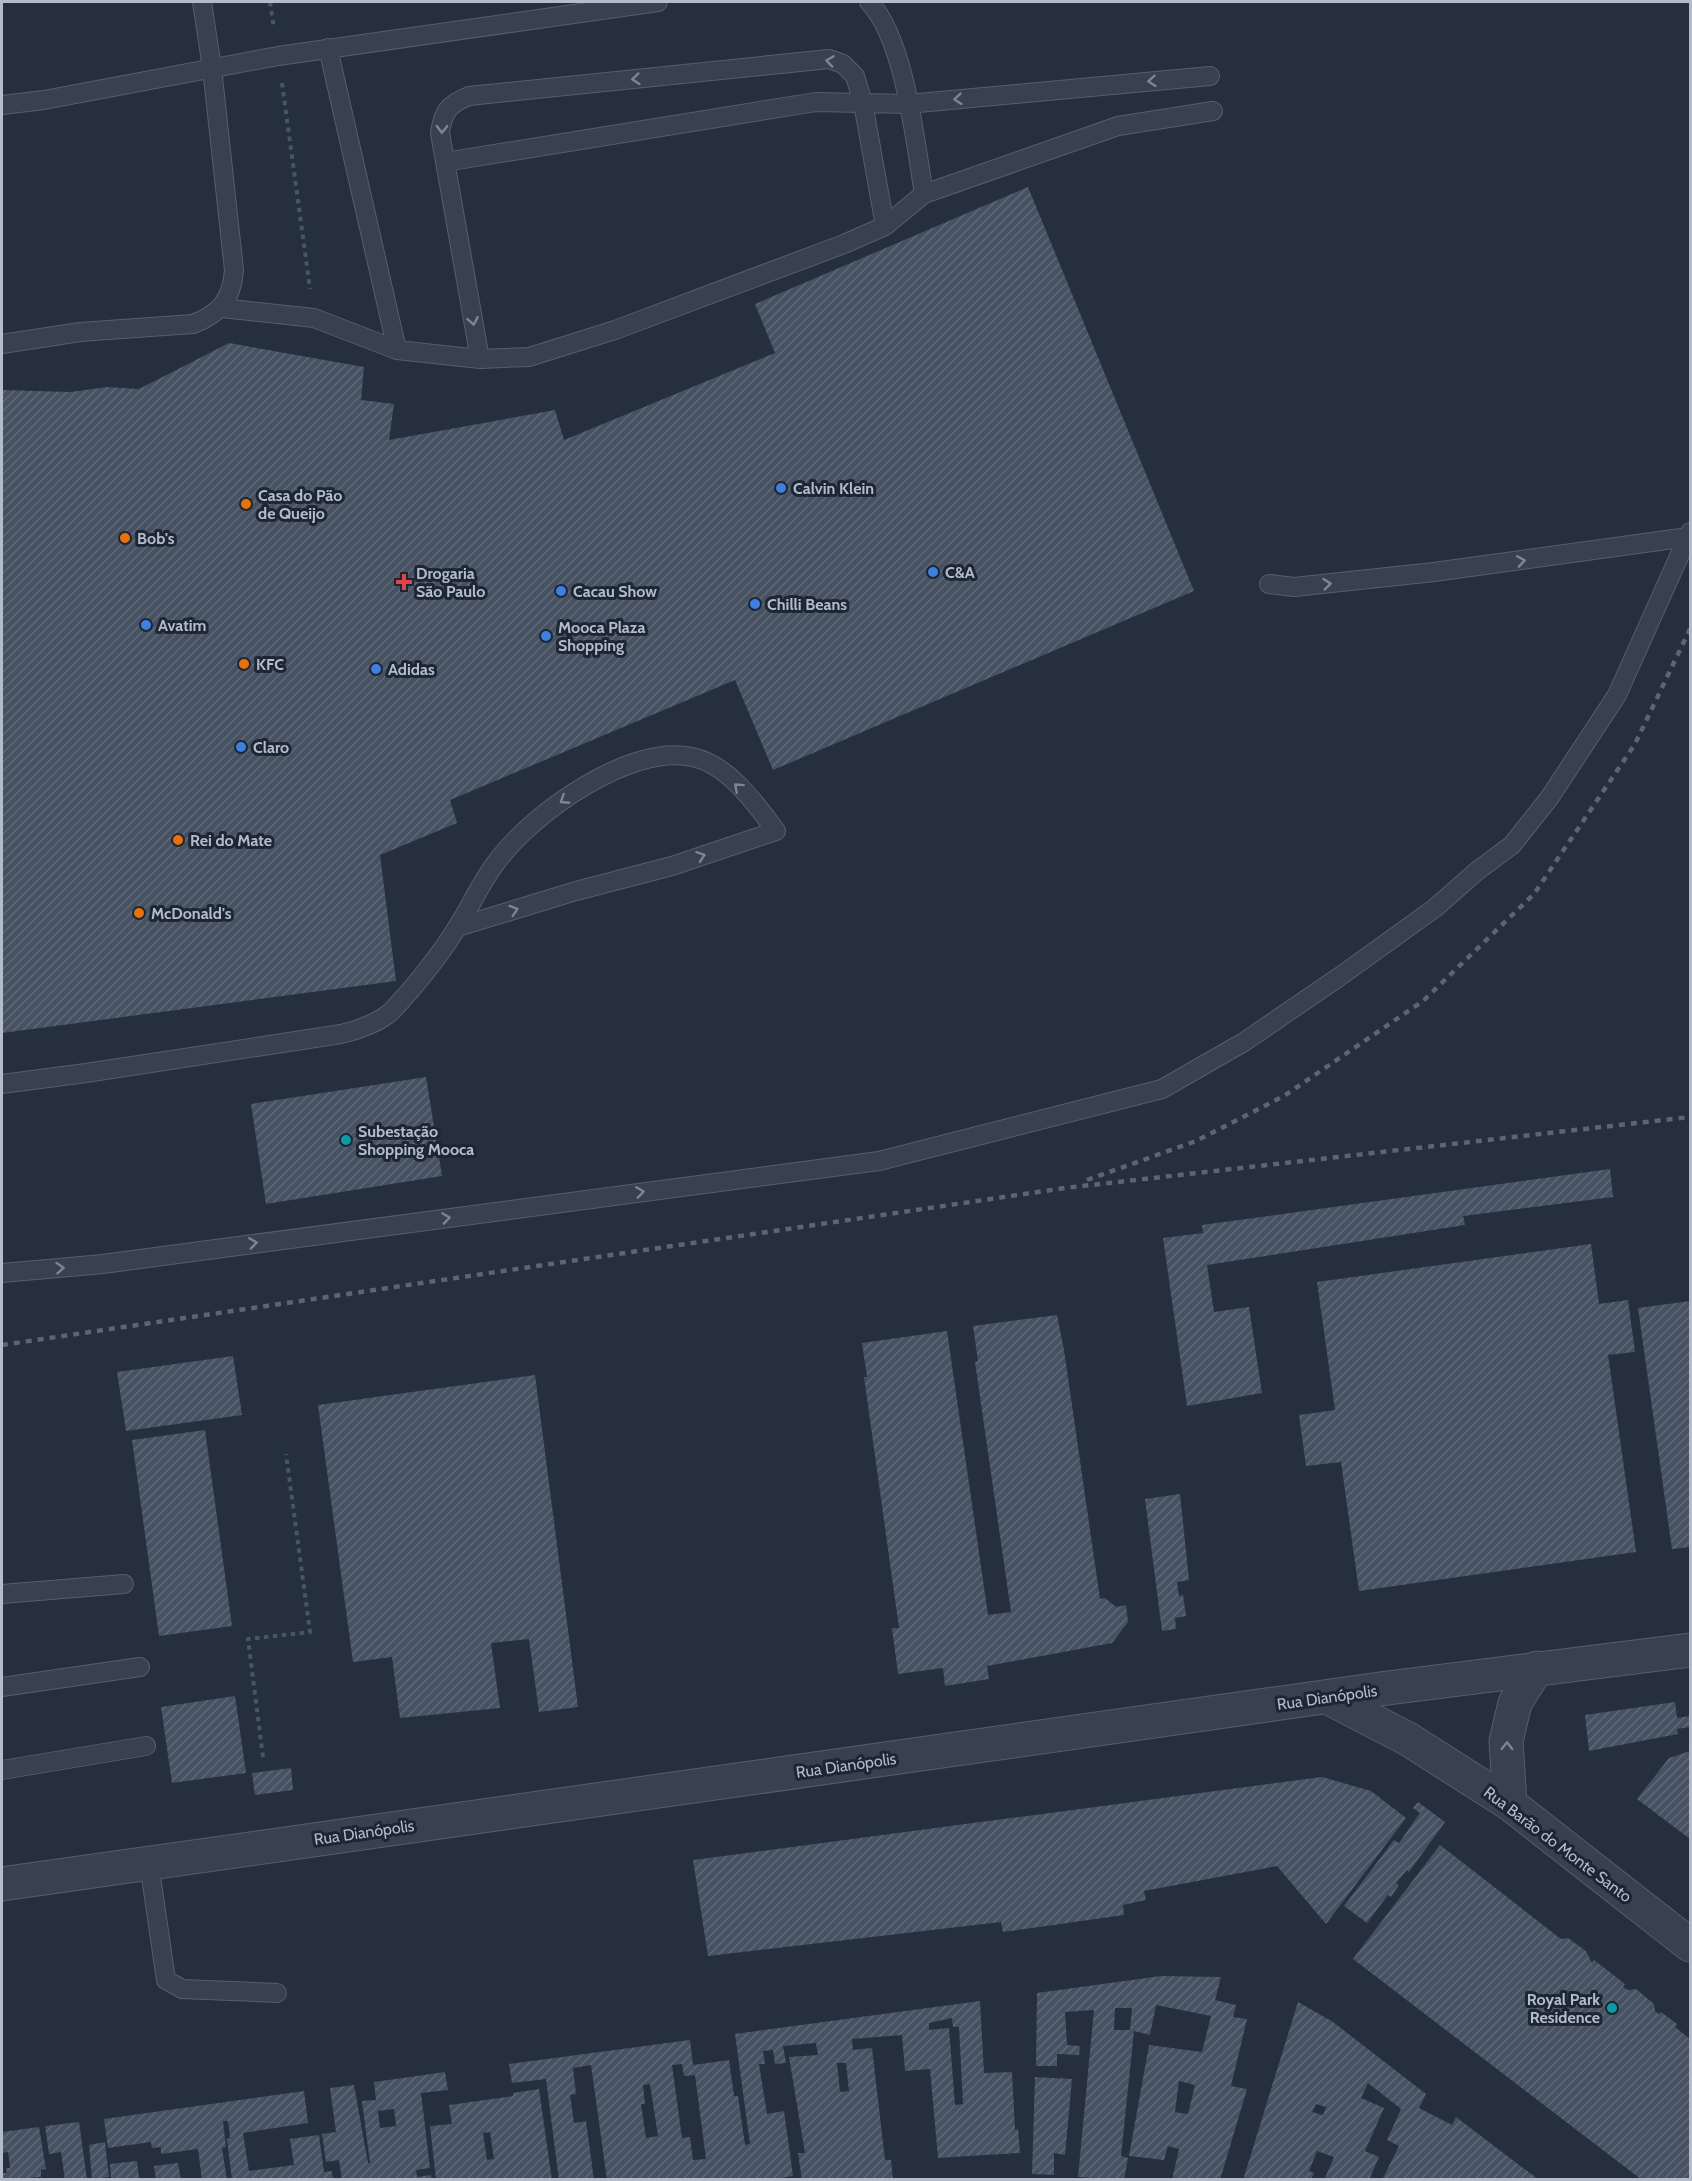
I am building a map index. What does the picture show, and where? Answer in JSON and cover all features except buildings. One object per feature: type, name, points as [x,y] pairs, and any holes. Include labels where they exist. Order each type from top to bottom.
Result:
[{"type":"street","name":"Rua Dianópolis","points":[[2,1884],[1327,1697],[1690,1650]]},
{"type":"street","points":[[1510,1804],[1506,1741],[1515,1703],[1537,1668]]},
{"type":"street","name":"Rua Barão do Monte Santo","points":[[1327,1697],[1408,1739],[1510,1804],[1690,1945]]},
{"type":"lane","points":[[2,344],[80,332],[193,324],[210,318],[222,308],[233,285],[234,270],[212,68],[202,2]]},
{"type":"lane","points":[[2,105],[44,100],[328,48],[658,2]]},
{"type":"lane","points":[[869,2],[889,31],[908,104],[924,194]]},
{"type":"lane","points":[[328,48],[397,350]]},
{"type":"lane","points":[[480,359],[440,133],[442,116],[451,104],[469,96],[829,59],[843,64],[855,76],[863,103],[885,226]]},
{"type":"lane","points":[[445,162],[816,102],[908,104],[1210,76]]},
{"type":"lane","points":[[222,308],[314,318],[397,350],[480,359],[529,357],[615,330],[885,226],[924,194],[1118,126],[1213,111]]},
{"type":"lane","points":[[1269,584],[1294,587],[1423,573],[1689,535]]},
{"type":"lane","points":[[2,1273],[103,1264],[879,1161],[1162,1089],[1244,1042],[1329,984],[1435,908],[1476,871],[1512,845],[1550,797],[1617,695],[1689,535]]},
{"type":"lane","points":[[2,1084],[341,1034],[366,1027],[389,1014],[418,981],[458,927],[498,859],[539,818],[610,773],[646,758],[666,754],[693,757],[710,763],[756,803],[776,831],[672,866],[576,891],[458,927]]},
{"type":"lane","points":[[2,1594],[124,1584]]},
{"type":"lane","points":[[2,1687],[140,1667]]},
{"type":"lane","points":[[2,1770],[146,1746]]},
{"type":"lane","points":[[148,1863],[166,1980],[182,1989],[277,1993]]},
{"type":"path","points":[[270,2],[314,318]]},
{"type":"path","points":[[263,1757],[248,1640],[310,1632],[286,1454]]},
{"type":"railway","points":[[1087,1180],[1196,1141],[1284,1096],[1423,1001],[1534,894],[1635,744],[1690,629]]},
{"type":"railway","points":[[2,1345],[1065,1188],[1690,1117]]},
{"type":"place","name":"Calvin Klein","points":[[781,488]]},
{"type":"place","name":"Casa do Pão de Queijo","points":[[246,504]]},
{"type":"place","name":"Bob's","points":[[125,538]]},
{"type":"place","name":"C&A","points":[[933,572]]},
{"type":"place","name":"Drogaria São Paulo","points":[[404,582]]},
{"type":"place","name":"Cacau Show","points":[[561,591]]},
{"type":"place","name":"Chilli Beans","points":[[755,604]]},
{"type":"place","name":"Avatim","points":[[146,625]]},
{"type":"place","name":"Mooca Plaza Shopping","points":[[546,636]]},
{"type":"place","name":"KFC","points":[[244,664]]},
{"type":"place","name":"Adidas","points":[[376,669]]},
{"type":"place","name":"Claro","points":[[241,747]]},
{"type":"place","name":"Rei do Mate","points":[[178,840]]},
{"type":"place","name":"McDonald's","points":[[139,913]]},
{"type":"place","name":"Subestação Shopping Mooca","points":[[346,1140]]},
{"type":"place","name":"Royal Park Residence","points":[[1612,2008]]}]
